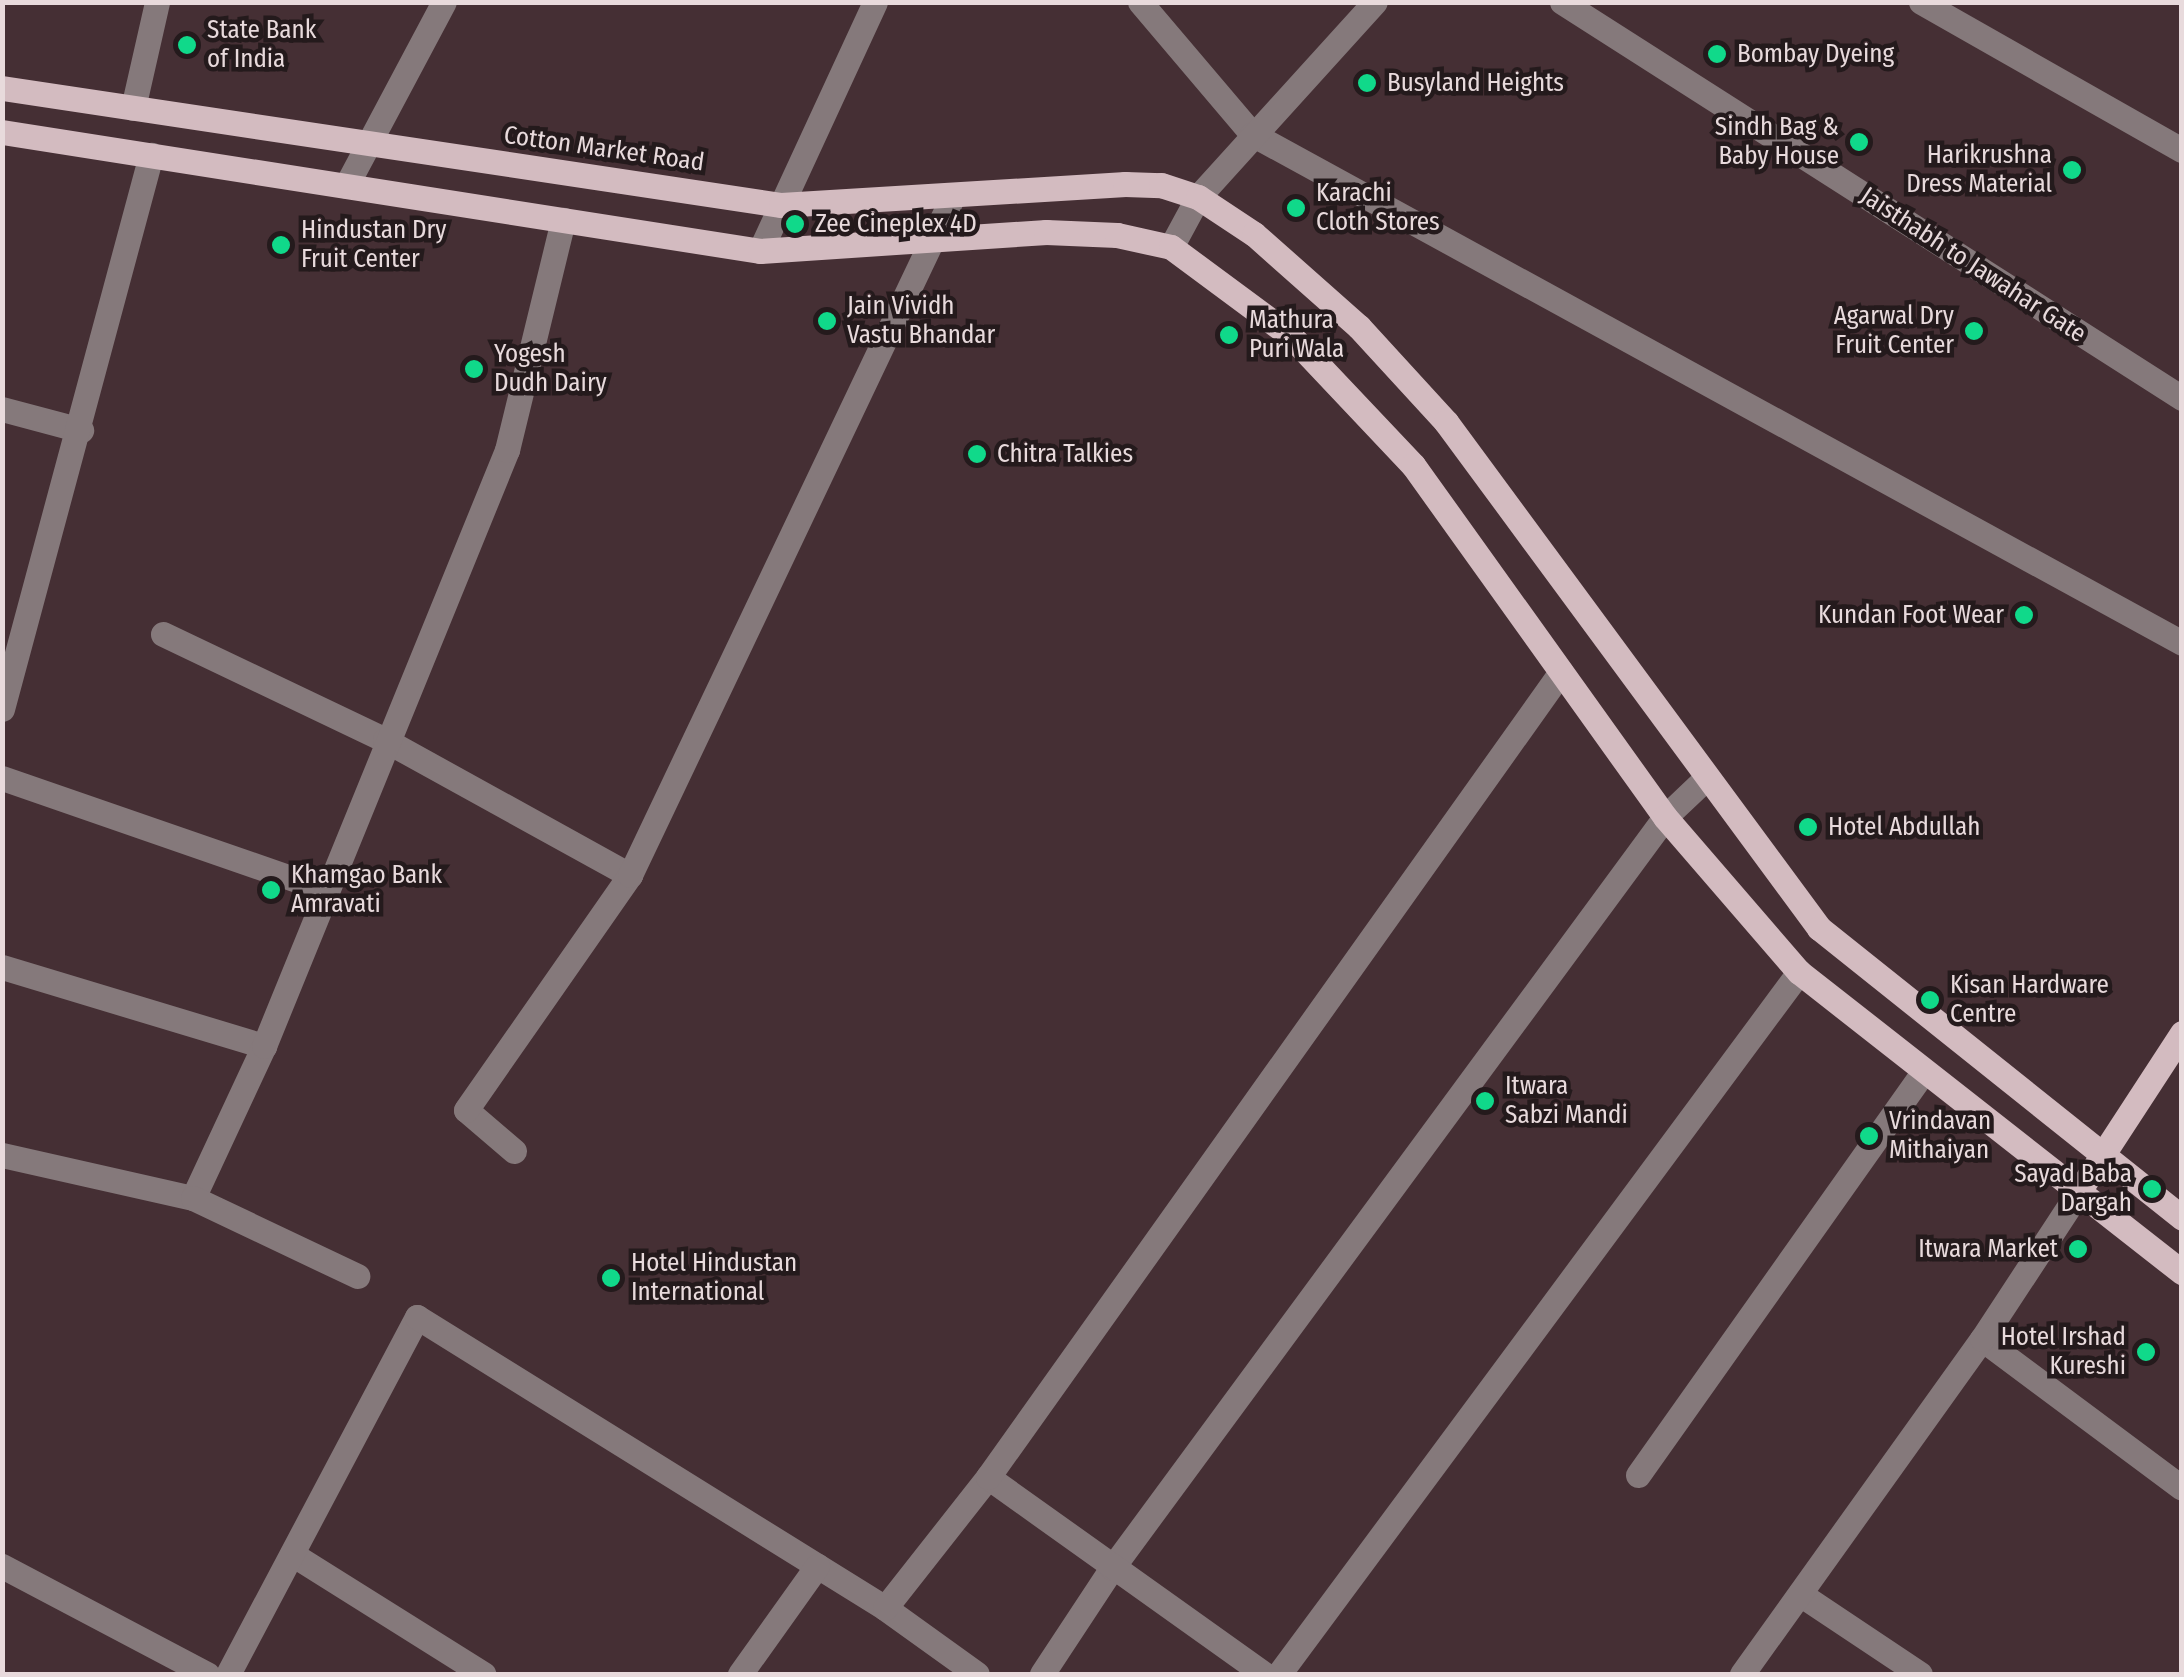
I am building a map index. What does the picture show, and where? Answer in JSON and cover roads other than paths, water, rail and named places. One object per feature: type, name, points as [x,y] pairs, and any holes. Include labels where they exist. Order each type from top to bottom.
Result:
[{"type":"main road","name":"Cotton Market Road","points":[[2,88],[782,205],[1124,184],[1161,185],[1198,197],[1254,234],[1359,327],[1446,422],[1704,780],[1819,928],[2180,1213]]},
{"type":"main road","points":[[2,132],[760,252],[1046,232],[1118,234],[1171,246],[1239,294],[1345,388],[1457,520],[1665,817],[1799,972],[1922,1074],[2081,1188],[2182,1272]]},
{"type":"main road","points":[[2081,1188],[2182,1033]]},
{"type":"street","points":[[133,108],[157,2]]},
{"type":"street","points":[[346,186],[444,2]]},
{"type":"street","points":[[760,252],[875,2]]},
{"type":"street","points":[[1140,2],[1252,134],[2182,643]]},
{"type":"street","points":[[1171,246],[1198,197],[1375,2]]},
{"type":"street","name":"Jaisthabh to Jawahar Gate","points":[[1562,2],[2182,398]]},
{"type":"street","points":[[1921,2],[2182,150]]},
{"type":"street","points":[[2,709],[81,430],[150,155]]},
{"type":"street","points":[[514,1151],[466,1110],[630,875],[953,196]]},
{"type":"street","points":[[193,1198],[264,1046],[385,740],[507,450],[563,220]]},
{"type":"street","points":[[2,409],[81,430]]},
{"type":"street","points":[[163,634],[385,740],[630,875]]},
{"type":"street","points":[[885,1608],[988,1477],[1561,672]]},
{"type":"street","points":[[2,778],[326,890]]},
{"type":"street","points":[[1042,1674],[1112,1568],[1665,817],[1704,780]]},
{"type":"street","points":[[2,967],[264,1046]]},
{"type":"street","points":[[1279,1674],[1799,972]]},
{"type":"street","points":[[1638,1475],[1922,1074]]},
{"type":"street","points":[[2,1155],[193,1198],[357,1276]]},
{"type":"street","points":[[1742,1674],[1982,1338],[2081,1188]]},
{"type":"street","points":[[228,1674],[417,1317],[885,1608],[977,1674]]},
{"type":"street","points":[[1982,1338],[2182,1488]]},
{"type":"street","points":[[988,1477],[1264,1674]]},
{"type":"street","points":[[292,1554],[483,1674]]},
{"type":"street","points":[[740,1674],[817,1566]]},
{"type":"street","points":[[7,1576],[207,1674]]},
{"type":"street","points":[[1800,1594],[1920,1674]]},
{"type":"place","name":"State Bank of India","points":[[187,45]]},
{"type":"place","name":"Bombay Dyeing","points":[[1717,54]]},
{"type":"place","name":"Busyland Heights","points":[[1367,83]]},
{"type":"place","name":"Sindh Bag & Baby House","points":[[1859,142]]},
{"type":"place","name":"Harikrushna Dress Material","points":[[2072,170]]},
{"type":"place","name":"Karachi Cloth Stores","points":[[1296,208]]},
{"type":"place","name":"Zee Cineplex 4D","points":[[795,224]]},
{"type":"place","name":"Hindustan Dry Fruit Center","points":[[281,245]]},
{"type":"place","name":"Jain Vividh Vastu Bhandar","points":[[827,321]]},
{"type":"place","name":"Agarwal Dry Fruit Center","points":[[1974,331]]},
{"type":"place","name":"Mathura Puri Wala","points":[[1229,335]]},
{"type":"place","name":"Yogesh Dudh Dairy","points":[[474,369]]},
{"type":"place","name":"Chitra Talkies","points":[[977,454]]},
{"type":"place","name":"Kundan Foot Wear","points":[[2024,615]]},
{"type":"place","name":"Hotel Abdullah","points":[[1808,827]]},
{"type":"place","name":"Khamgao Bank Amravati","points":[[271,890]]},
{"type":"place","name":"Kisan Hardware Centre","points":[[1930,1000]]},
{"type":"place","name":"Itwara Sabzi Mandi","points":[[1485,1101]]},
{"type":"place","name":"Vrindavan Mithaiyan","points":[[1869,1136]]},
{"type":"place","name":"Sayad Baba Dargah","points":[[2152,1189]]},
{"type":"place","name":"Itwara Market","points":[[2078,1249]]},
{"type":"place","name":"Hotel Hindustan International","points":[[611,1278]]},
{"type":"place","name":"Hotel Irshad Kureshi","points":[[2146,1352]]}]
